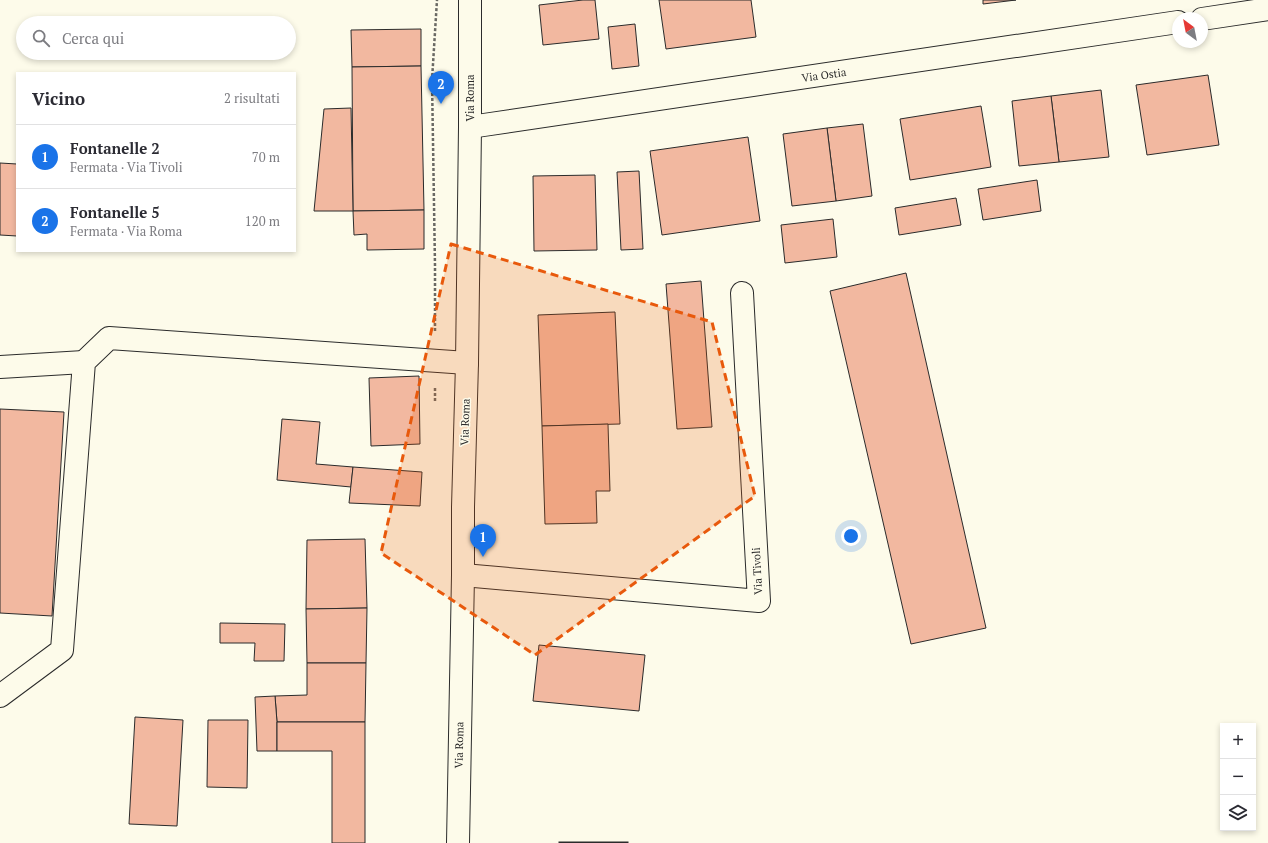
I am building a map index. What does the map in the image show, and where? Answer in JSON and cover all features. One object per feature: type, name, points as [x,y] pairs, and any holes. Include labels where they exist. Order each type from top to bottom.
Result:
[{"type":"street","name":"Via Roma","points":[[458,843],[463,507],[467,362],[470,0]]},
{"type":"street","points":[[1208,18],[1268,9]]},
{"type":"street","name":"Via Ostia","points":[[470,127],[1172,23]]},
{"type":"street","name":"Via Tivoli","points":[[463,575],[759,601],[742,293]]},
{"type":"street","points":[[0,367],[84,362],[109,338],[467,362]]},
{"type":"street","points":[[0,696],[62,650],[84,362]]},
{"type":"highlighted area","points":[[451,244],[712,322],[755,496],[535,655],[381,553]]},
{"type":"building","points":[[595,0],[599,39],[543,45],[539,5]]},
{"type":"building","points":[[659,0],[751,0],[756,37],[666,49]]},
{"type":"building","points":[[983,0],[1016,0],[983,4]]},
{"type":"building","points":[[635,24],[639,66],[612,69],[608,27]]},
{"type":"building","points":[[421,29],[421,66],[352,67],[351,30]]},
{"type":"building","points":[[421,66],[424,210],[353,211],[352,67]]},
{"type":"building","points":[[1208,75],[1219,145],[1147,155],[1136,85]]},
{"type":"building","points":[[1101,90],[1109,157],[1059,162],[1051,96]]},
{"type":"building","points":[[1051,96],[1059,162],[1019,166],[1012,101]]},
{"type":"building","points":[[981,106],[991,167],[910,180],[900,119]]},
{"type":"building","points":[[351,108],[353,211],[314,211],[324,109]]},
{"type":"building","points":[[863,124],[872,196],[836,201],[827,128]]},
{"type":"building","points":[[827,128],[836,201],[792,206],[783,134]]},
{"type":"building","points":[[748,137],[760,221],[662,235],[650,151]]},
{"type":"building","points":[[0,163],[16,164],[16,236],[0,235]]},
{"type":"building","points":[[639,171],[643,249],[621,250],[617,172]]},
{"type":"building","points":[[595,175],[597,250],[534,251],[533,176]]},
{"type":"building","points":[[1037,180],[1041,211],[983,220],[978,189]]},
{"type":"building","points":[[956,198],[961,225],[899,235],[895,208]]},
{"type":"building","points":[[424,210],[424,249],[367,250],[367,234],[354,235],[353,211]]},
{"type":"building","points":[[833,219],[837,257],[785,263],[781,225]]},
{"type":"building","points":[[906,273],[986,628],[911,644],[830,291]]},
{"type":"building","points":[[701,281],[712,427],[677,429],[666,284]]},
{"type":"building","points":[[615,312],[620,424],[542,426],[538,315]]},
{"type":"building","points":[[419,376],[420,444],[371,446],[369,378]]},
{"type":"building","points":[[0,409],[64,412],[52,616],[0,613]]},
{"type":"building","points":[[282,419],[320,422],[316,464],[353,467],[351,487],[277,480]]},
{"type":"building","points":[[608,424],[610,491],[596,491],[597,523],[545,524],[542,426]]},
{"type":"building","points":[[353,467],[422,472],[420,506],[349,503]]},
{"type":"building","points":[[365,539],[367,608],[306,609],[307,540]]},
{"type":"building","points":[[367,608],[366,663],[307,663],[306,609]]},
{"type":"building","points":[[220,623],[285,624],[284,661],[254,661],[255,643],[220,643]]},
{"type":"building","points":[[539,645],[645,655],[639,711],[533,701]]},
{"type":"building","points":[[307,663],[366,663],[365,722],[277,722],[275,696],[307,695]]},
{"type":"building","points":[[275,696],[277,751],[257,751],[255,697]]},
{"type":"building","points":[[135,717],[183,720],[177,826],[129,824]]},
{"type":"building","points":[[208,720],[248,720],[247,788],[207,787]]},
{"type":"building","points":[[277,722],[365,722],[365,843],[332,843],[332,751],[277,751]]},
{"type":"building","points":[[628,842],[628,843],[559,843]]},
{"type":"place","name":"Fontanelle 5","points":[[441,104]]},
{"type":"place","name":"Fontanelle 2","points":[[483,557]]}]
